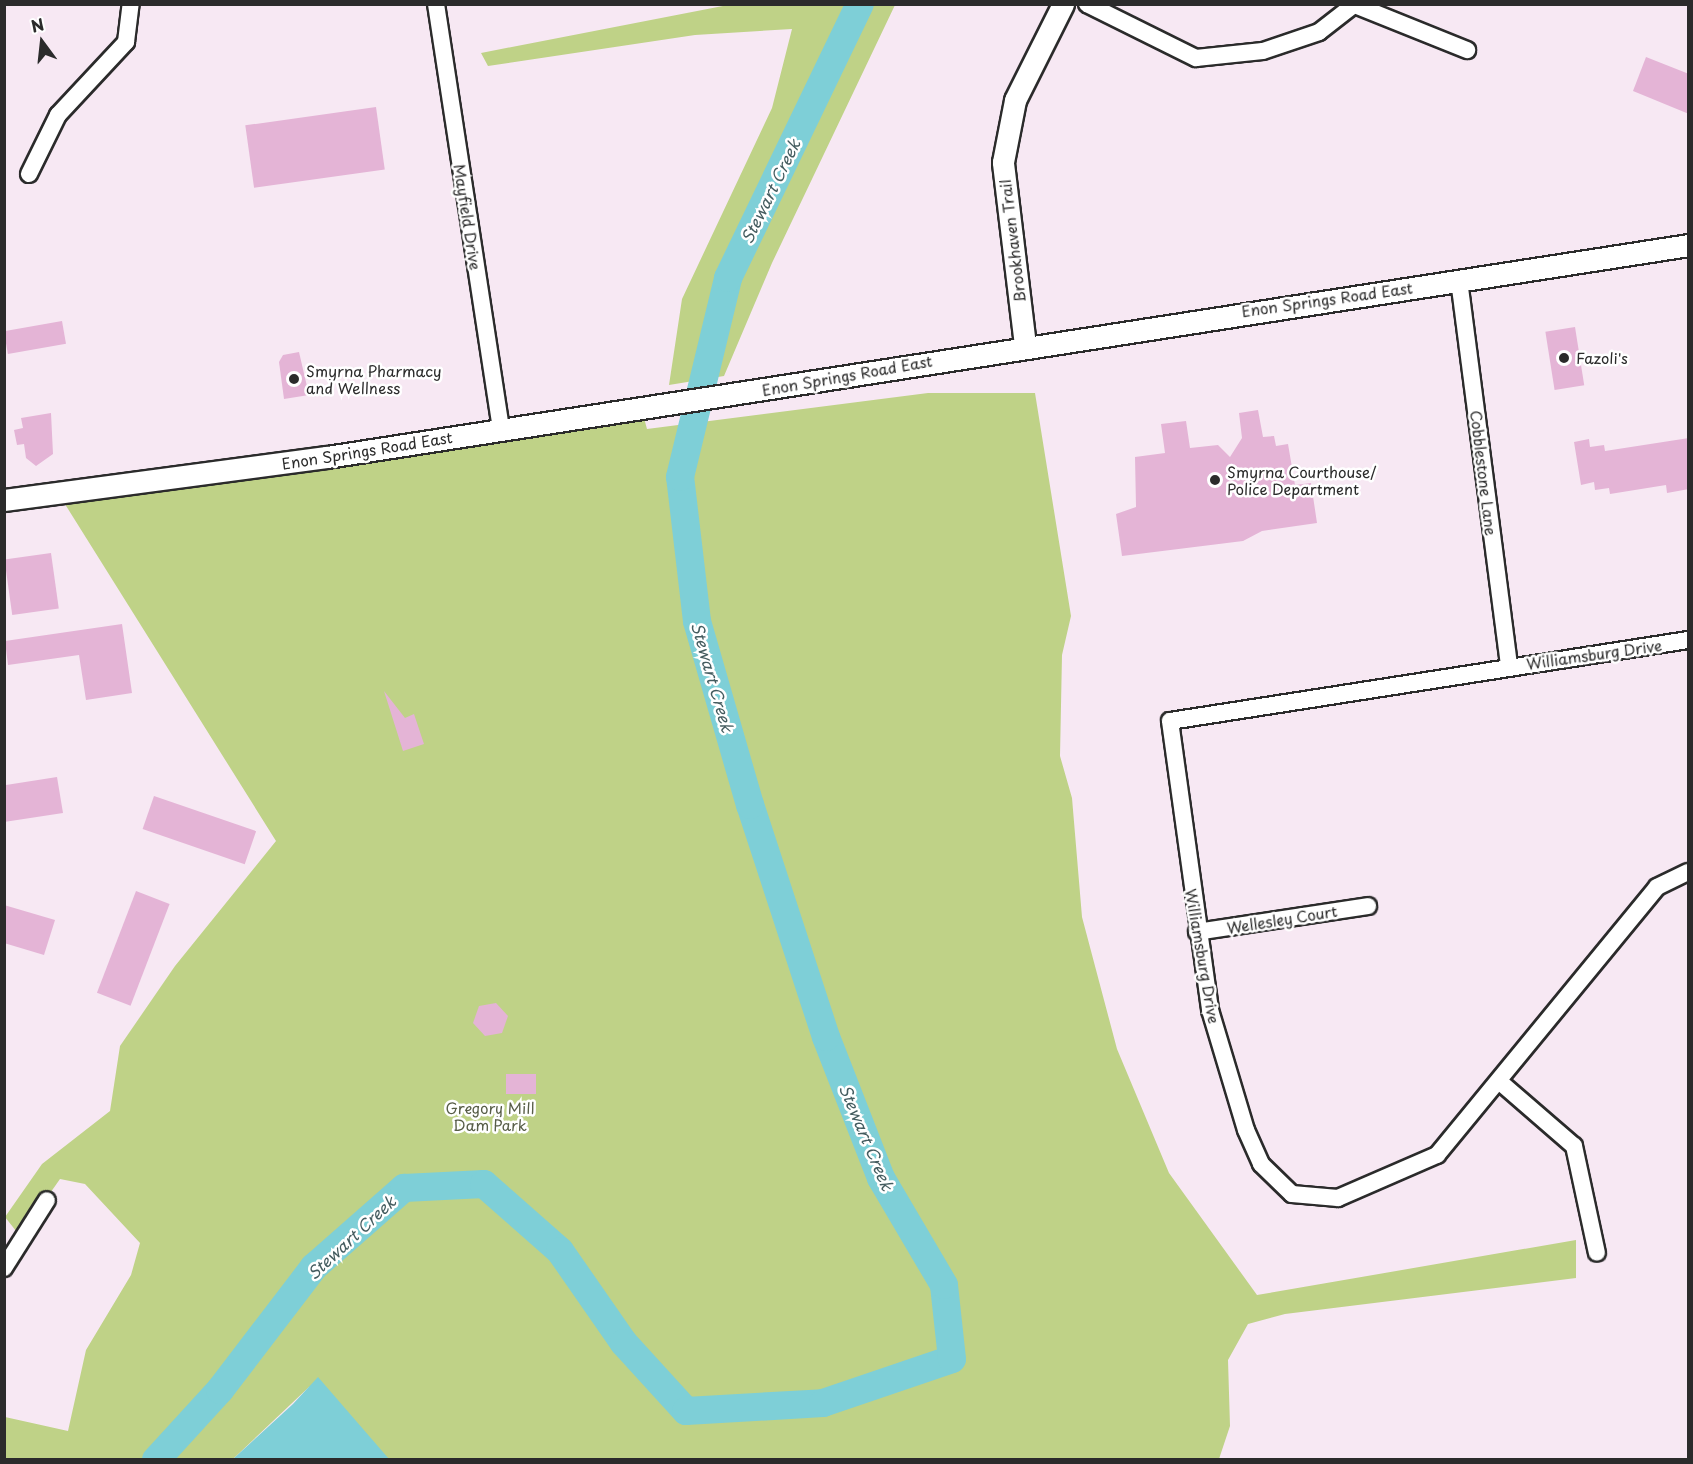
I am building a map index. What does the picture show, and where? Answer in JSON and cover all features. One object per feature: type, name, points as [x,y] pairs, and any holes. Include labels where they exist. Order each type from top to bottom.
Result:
[{"type":"street","points":[[29,174],[58,115],[126,42],[131,4]]},
{"type":"street","name":"Mayfield Drive","points":[[436,4],[501,429]]},
{"type":"street","name":"Brookhaven Trail","points":[[1025,345],[1003,162],[1015,100],[1063,4]]},
{"type":"street","points":[[1087,4],[1196,58],[1274,47],[1319,32],[1355,5],[1467,50]]},
{"type":"street","name":"Enon Springs Road East","points":[[4,500],[501,429],[1025,345],[1689,245]]},
{"type":"street","name":"Cobblestone Lane","points":[[1459,280],[1509,667]]},
{"type":"street","name":"Williamsburg Drive","points":[[1689,640],[1170,721],[1197,932],[1210,1010],[1246,1130],[1261,1164],[1292,1194],[1338,1198],[1437,1155],[1500,1082],[1657,887],[1689,872]]},
{"type":"street","name":"Wellesley Court","points":[[1197,932],[1368,906]]},
{"type":"street","points":[[1500,1082],[1574,1146],[1597,1253]]},
{"type":"street","points":[[4,1268],[47,1200]]},
{"type":"green space","points":[[728,5],[895,5],[772,263],[724,376],[669,385],[682,299],[772,108],[792,29],[695,35],[488,66],[481,53]]},
{"type":"green space","name":"Gregory Mill Dam Park","points":[[928,393],[1035,393],[1071,616],[1062,655],[1060,756],[1072,798],[1082,917],[1117,1049],[1169,1173],[1257,1295],[1576,1240],[1576,1278],[1285,1314],[1248,1324],[1228,1360],[1230,1426],[1219,1459],[383,1459],[309,1387],[233,1459],[5,1460],[5,1417],[68,1431],[86,1350],[131,1275],[140,1243],[85,1184],[60,1179],[20,1236],[5,1217],[42,1164],[110,1111],[120,1046],[175,966],[276,841],[58,493],[641,407],[647,429]]},
{"type":"water","points":[[318,1377],[389,1459],[233,1459],[293,1404]]},
{"type":"building","points":[[1646,57],[1689,74],[1689,114],[1633,91]]},
{"type":"building","points":[[376,107],[385,169],[254,188],[245,125]]},
{"type":"building","points":[[62,321],[66,344],[8,354],[4,331]]},
{"type":"building","name":"Fazoli's","points":[[1575,327],[1584,385],[1555,390],[1545,332]]},
{"type":"building","name":"Smyrna Pharmacy and Wellness","points":[[299,352],[309,395],[284,399],[279,362],[283,355]]},
{"type":"building","name":"Smyrna Courthouse/ Police Department","points":[[1258,410],[1263,437],[1274,436],[1276,446],[1288,444],[1295,485],[1311,483],[1317,523],[1262,531],[1243,541],[1122,556],[1116,514],[1136,507],[1135,457],[1165,453],[1161,424],[1186,421],[1190,448],[1218,445],[1230,457],[1242,438],[1239,413]]},
{"type":"building","points":[[51,413],[53,454],[36,466],[26,458],[24,444],[17,445],[14,430],[23,428],[21,418]]},
{"type":"building","points":[[1689,438],[1689,489],[1667,493],[1666,485],[1610,494],[1609,488],[1595,490],[1594,482],[1581,485],[1574,442],[1589,439],[1590,447],[1604,445],[1605,451]]},
{"type":"building","points":[[51,553],[59,608],[12,615],[4,560]]},
{"type":"building","points":[[122,624],[132,693],[86,700],[79,655],[8,665],[5,641]]},
{"type":"building","points":[[384,691],[405,718],[414,714],[424,744],[403,751]]},
{"type":"building","points":[[57,777],[63,813],[4,822],[6,785]]},
{"type":"building","points":[[154,796],[256,831],[245,864],[143,829]]},
{"type":"building","points":[[136,891],[170,904],[131,1006],[97,993]]},
{"type":"building","points":[[4,905],[55,920],[44,955],[4,943]]},
{"type":"building","points":[[496,1003],[508,1016],[502,1033],[485,1036],[473,1023],[479,1006]]},
{"type":"building","points":[[506,1074],[536,1074],[536,1094],[506,1094]]},
{"type":"waterway","name":"Stewart Creek","points":[[156,1460],[220,1390],[314,1267],[404,1188],[484,1184],[560,1251],[624,1343],[686,1411],[823,1403],[952,1359],[944,1285],[881,1178],[826,1037],[750,805],[697,621],[680,477],[728,278],[860,4]]},
{"type":"place","name":"Fazoli's","points":[[1564,358]]},
{"type":"place","name":"Smyrna Pharmacy and Wellness","points":[[294,379]]},
{"type":"place","name":"Smyrna Courthouse/ Police Department","points":[[1215,480]]}]
